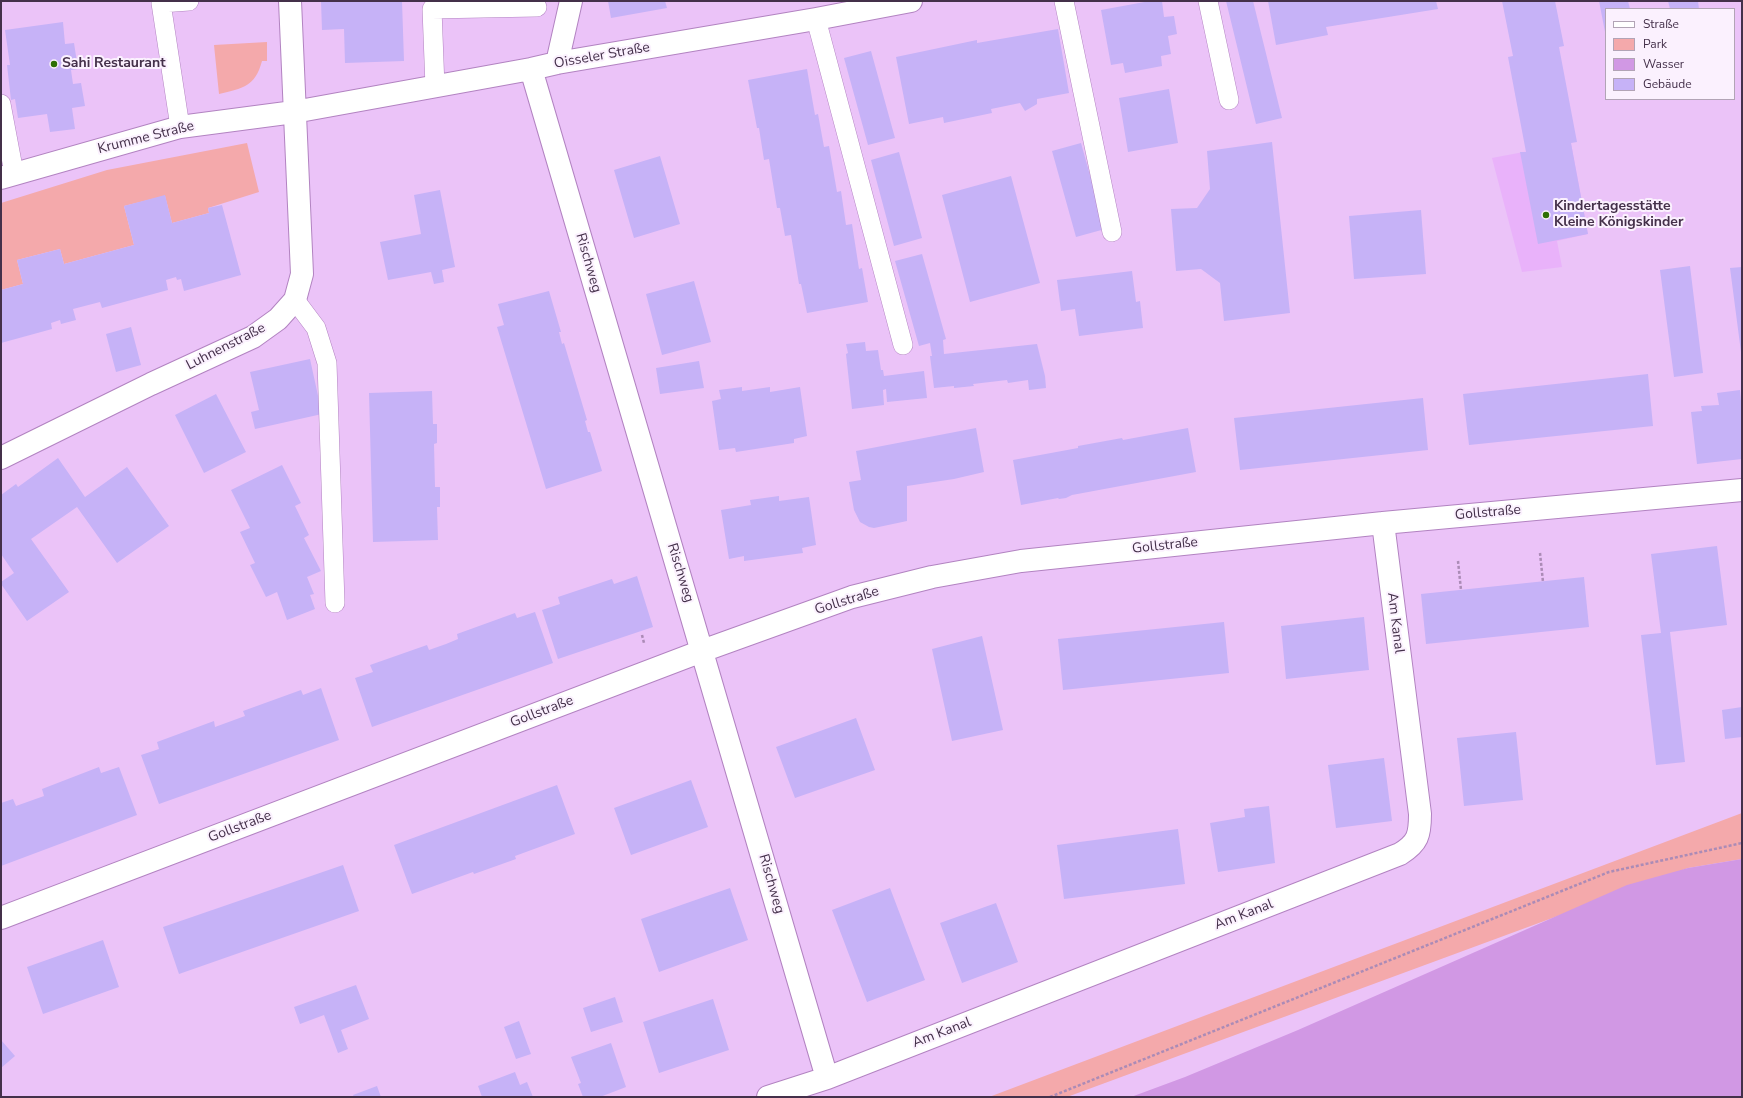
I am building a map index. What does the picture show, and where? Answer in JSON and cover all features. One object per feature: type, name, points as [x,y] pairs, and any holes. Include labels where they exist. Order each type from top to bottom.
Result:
[{"type":"street","points":[[290,1],[302,274],[296,300]]},
{"type":"street","points":[[557,63],[571,1]]},
{"type":"street","name":"Oisseler Straße","points":[[294,112],[435,87],[557,63],[816,19],[911,1]]},
{"type":"street","name":"Rischweg","points":[[531,69],[828,1078]]},
{"type":"street","name":"Krumme Straße","points":[[8,176],[180,127],[294,112]]},
{"type":"street","name":"Luhnenstraße","points":[[1,458],[144,387],[253,337],[278,319],[296,300]]},
{"type":"street","name":"Gollstraße","points":[[1,918],[702,651],[852,597],[939,576],[1021,561],[1383,523],[1742,490]]},
{"type":"street","name":"Am Kanal","points":[[768,1097],[828,1078],[1400,854],[1411,847],[1420,830],[1420,814],[1383,523]]},
{"type":"lane","points":[[180,127],[160,2],[189,1]]},
{"type":"lane","points":[[1064,1],[1112,232]]},
{"type":"lane","points":[[1208,1],[1229,100]]},
{"type":"lane","points":[[435,87],[432,9],[537,7]]},
{"type":"lane","points":[[816,19],[903,345]]},
{"type":"lane","points":[[1,104],[8,176]]},
{"type":"lane","points":[[296,300],[316,328],[327,363],[335,602]]},
{"type":"path","points":[[1540,552],[1543,582]]},
{"type":"path","points":[[1458,561],[1461,590]]},
{"type":"path","points":[[1050,1097],[1609,872],[1742,843]]},
{"type":"shaded area","name":"Kindertagesstätte Kleine Königskinder","points":[[1571,143],[1588,234],[1557,241],[1562,267],[1522,272],[1492,158]]},
{"type":"green space","points":[[267,42],[267,61],[262,61],[256,76],[252,81],[241,88],[219,94],[214,45]]},
{"type":"green space","points":[[247,143],[259,192],[208,208],[209,213],[172,223],[165,196],[124,206],[134,245],[64,264],[60,249],[17,260],[23,284],[1,290],[1,203],[107,170]]},
{"type":"green space","points":[[1742,813],[1742,859],[1688,868],[1067,1097],[989,1097]]},
{"type":"water","points":[[1742,859],[1742,1097],[1131,1097],[1185,1077],[1298,1030],[1627,885],[1688,868]]},
{"type":"building","points":[[321,1],[402,1],[404,61],[345,63],[344,29],[322,30]]},
{"type":"building","points":[[608,1],[665,1],[667,8],[611,18]]},
{"type":"building","points":[[1150,1],[1162,1],[1164,17],[1174,16],[1177,34],[1168,36],[1171,54],[1161,56],[1162,66],[1125,73],[1123,63],[1111,65],[1101,10]]},
{"type":"building","points":[[1226,1],[1253,1],[1282,118],[1256,124]]},
{"type":"building","points":[[1268,1],[1436,1],[1438,9],[1326,27],[1328,35],[1276,45]]},
{"type":"building","points":[[1502,1],[1555,1],[1564,46],[1559,47],[1577,142],[1571,143],[1588,234],[1538,244],[1520,152],[1526,152],[1508,57],[1513,56]]},
{"type":"building","points":[[1599,1],[1628,1],[1630,8],[1605,8],[1605,32]]},
{"type":"building","points":[[1668,1],[1698,1],[1699,8],[1670,8]]},
{"type":"building","points":[[63,22],[65,44],[74,43],[78,69],[71,70],[73,84],[81,83],[85,106],[72,108],[75,129],[50,132],[47,114],[18,118],[15,99],[11,100],[7,65],[10,65],[5,30]]},
{"type":"building","points":[[1058,29],[1069,93],[1037,99],[1037,104],[1025,111],[1020,103],[991,109],[992,113],[944,123],[943,117],[909,124],[896,57],[977,40],[977,43]]},
{"type":"building","points":[[871,51],[895,138],[868,145],[844,58]]},
{"type":"building","points":[[807,69],[815,115],[818,114],[824,147],[829,146],[837,192],[841,191],[846,225],[852,224],[859,269],[862,268],[868,302],[807,313],[801,284],[799,284],[791,235],[785,236],[780,208],[777,208],[769,159],[764,160],[759,128],[757,128],[748,80]]},
{"type":"building","points":[[1169,89],[1178,143],[1128,152],[1119,98]]},
{"type":"building","points":[[1272,142],[1290,313],[1224,321],[1220,283],[1201,269],[1176,271],[1171,209],[1197,208],[1210,189],[1207,151]]},
{"type":"building","points":[[1081,143],[1105,229],[1076,237],[1052,151]]},
{"type":"building","points":[[899,152],[922,238],[894,246],[871,160]]},
{"type":"building","points":[[660,156],[680,224],[634,238],[614,170]]},
{"type":"building","points":[[1011,176],[1040,283],[970,302],[942,195]]},
{"type":"building","points":[[440,190],[455,267],[442,270],[444,282],[434,284],[431,272],[388,280],[380,242],[421,234],[414,195]]},
{"type":"building","points":[[165,195],[172,223],[209,213],[208,208],[222,205],[241,275],[184,291],[181,279],[177,280],[176,277],[166,280],[168,290],[102,308],[100,302],[73,309],[76,320],[61,324],[60,320],[51,323],[52,329],[1,343],[1,290],[23,284],[17,260],[60,249],[64,264],[134,245],[124,206]]},
{"type":"building","points":[[1421,210],[1426,274],[1354,279],[1349,216]]},
{"type":"building","points":[[922,254],[946,339],[943,340],[944,354],[1037,344],[1045,376],[1046,388],[1029,390],[1028,380],[1008,383],[1007,380],[973,384],[974,386],[934,388],[930,343],[919,346],[895,261]]},
{"type":"building","points":[[1690,266],[1703,373],[1674,377],[1660,270]]},
{"type":"building","points":[[1742,267],[1742,352],[1741,352],[1730,268]]},
{"type":"building","points":[[1132,271],[1136,302],[1140,301],[1143,328],[1079,336],[1075,309],[1061,311],[1057,280]]},
{"type":"building","points":[[694,281],[711,342],[662,355],[646,294]]},
{"type":"building","points":[[549,291],[561,332],[559,332],[562,344],[564,343],[587,420],[585,421],[588,432],[590,432],[602,471],[546,489],[497,327],[504,325],[498,304]]},
{"type":"building","points":[[131,327],[141,365],[116,372],[106,334]]},
{"type":"building","points":[[865,342],[866,351],[878,350],[881,370],[883,370],[884,376],[924,371],[927,398],[887,402],[886,389],[883,390],[884,405],[852,409],[846,344]]},
{"type":"building","points":[[310,359],[322,414],[255,429],[251,412],[259,410],[250,372]]},
{"type":"building","points":[[699,361],[704,388],[660,394],[656,368]]},
{"type":"building","points":[[1648,374],[1653,426],[1469,445],[1463,394]]},
{"type":"building","points":[[742,387],[742,391],[770,387],[770,392],[800,387],[807,436],[794,439],[794,443],[736,452],[735,448],[719,450],[712,401],[721,399],[719,390]]},
{"type":"building","points":[[1740,390],[1742,401],[1742,459],[1697,464],[1691,412],[1702,411],[1701,406],[1719,405],[1717,393]]},
{"type":"building","points":[[432,391],[433,424],[437,424],[437,443],[434,444],[435,487],[440,487],[440,507],[437,507],[438,540],[373,542],[369,393]]},
{"type":"building","points":[[216,394],[246,452],[204,473],[175,415]]},
{"type":"building","points":[[1423,398],[1428,450],[1240,470],[1234,418]]},
{"type":"building","points":[[976,428],[984,472],[954,479],[907,486],[907,521],[874,528],[860,522],[854,510],[849,482],[861,480],[856,451]]},
{"type":"building","points":[[1188,428],[1196,472],[1072,495],[1066,498],[1058,498],[1021,505],[1013,460],[1078,448],[1078,446],[1122,438],[1123,440]]},
{"type":"building","points":[[58,458],[85,497],[127,467],[169,526],[117,563],[77,507],[31,539],[69,592],[27,621],[1,584],[1,582],[14,573],[1,554],[1,495],[16,484],[18,487]]},
{"type":"building","points":[[282,465],[301,503],[295,506],[309,535],[304,538],[321,571],[307,577],[314,594],[310,595],[315,609],[287,620],[277,592],[266,597],[250,565],[255,563],[240,532],[250,528],[231,490]]},
{"type":"building","points":[[779,496],[779,501],[809,497],[816,545],[802,548],[803,553],[744,561],[744,556],[729,559],[721,510],[751,505],[750,500]]},
{"type":"building","points":[[1717,546],[1727,625],[1670,632],[1685,762],[1656,765],[1641,635],[1661,633],[1651,554]]},
{"type":"building","points":[[637,576],[653,627],[558,659],[542,610],[560,604],[558,597],[612,579],[614,584]]},
{"type":"building","points":[[1584,577],[1589,627],[1426,644],[1421,594]]},
{"type":"building","points":[[535,612],[553,663],[372,727],[355,678],[373,672],[370,665],[427,645],[429,650],[446,644],[458,639],[457,634],[515,613],[517,618]]},
{"type":"building","points":[[1364,617],[1369,670],[1286,679],[1281,626]]},
{"type":"building","points":[[1224,622],[1229,673],[1063,690],[1058,639]]},
{"type":"building","points":[[982,636],[1003,730],[952,741],[932,649]]},
{"type":"building","points":[[321,688],[339,740],[159,804],[141,755],[159,749],[157,742],[214,721],[215,727],[245,716],[243,711],[301,690],[303,695]]},
{"type":"building","points":[[1742,707],[1742,737],[1725,739],[1722,710]]},
{"type":"building","points":[[856,718],[875,770],[795,798],[776,747]]},
{"type":"building","points":[[1516,732],[1523,800],[1464,806],[1457,738]]},
{"type":"building","points":[[1384,758],[1392,821],[1336,828],[1328,765]]},
{"type":"building","points":[[99,767],[101,773],[119,767],[137,815],[1,866],[1,803],[13,799],[16,806],[44,796],[42,789]]},
{"type":"building","points":[[691,780],[708,827],[631,855],[614,808]]},
{"type":"building","points":[[557,785],[575,834],[515,856],[516,859],[474,874],[473,872],[412,894],[394,845]]},
{"type":"building","points":[[1269,806],[1275,863],[1218,872],[1210,823],[1245,817],[1244,809]]},
{"type":"building","points":[[1178,829],[1185,884],[1064,899],[1057,845]]},
{"type":"building","points":[[343,865],[359,911],[179,974],[163,927]]},
{"type":"building","points":[[730,888],[748,940],[659,972],[641,919]]},
{"type":"building","points":[[890,888],[925,980],[867,1002],[832,910]]},
{"type":"building","points":[[996,903],[1018,962],[962,983],[940,923]]},
{"type":"building","points":[[103,940],[119,987],[43,1014],[27,967]]},
{"type":"building","points":[[356,985],[369,1019],[341,1030],[348,1049],[338,1053],[324,1015],[300,1024],[294,1007]]},
{"type":"building","points":[[615,997],[623,1022],[591,1032],[583,1008]]},
{"type":"building","points":[[713,999],[729,1050],[659,1073],[643,1022]]},
{"type":"building","points":[[519,1021],[531,1054],[516,1059],[504,1027]]},
{"type":"building","points":[[1,1040],[15,1056],[1,1068]]},
{"type":"building","points":[[611,1043],[626,1087],[600,1097],[583,1097],[578,1084],[581,1083],[571,1057]]},
{"type":"building","points":[[515,1072],[520,1085],[527,1082],[533,1097],[482,1097],[478,1086]]},
{"type":"building","points":[[377,1086],[381,1097],[354,1097],[353,1095]]},
{"type":"place","name":"Sahi Restaurant","points":[[54,64]]},
{"type":"place","name":"Kindertagesstätte Kleine Königskinder","points":[[1546,215]]}]
